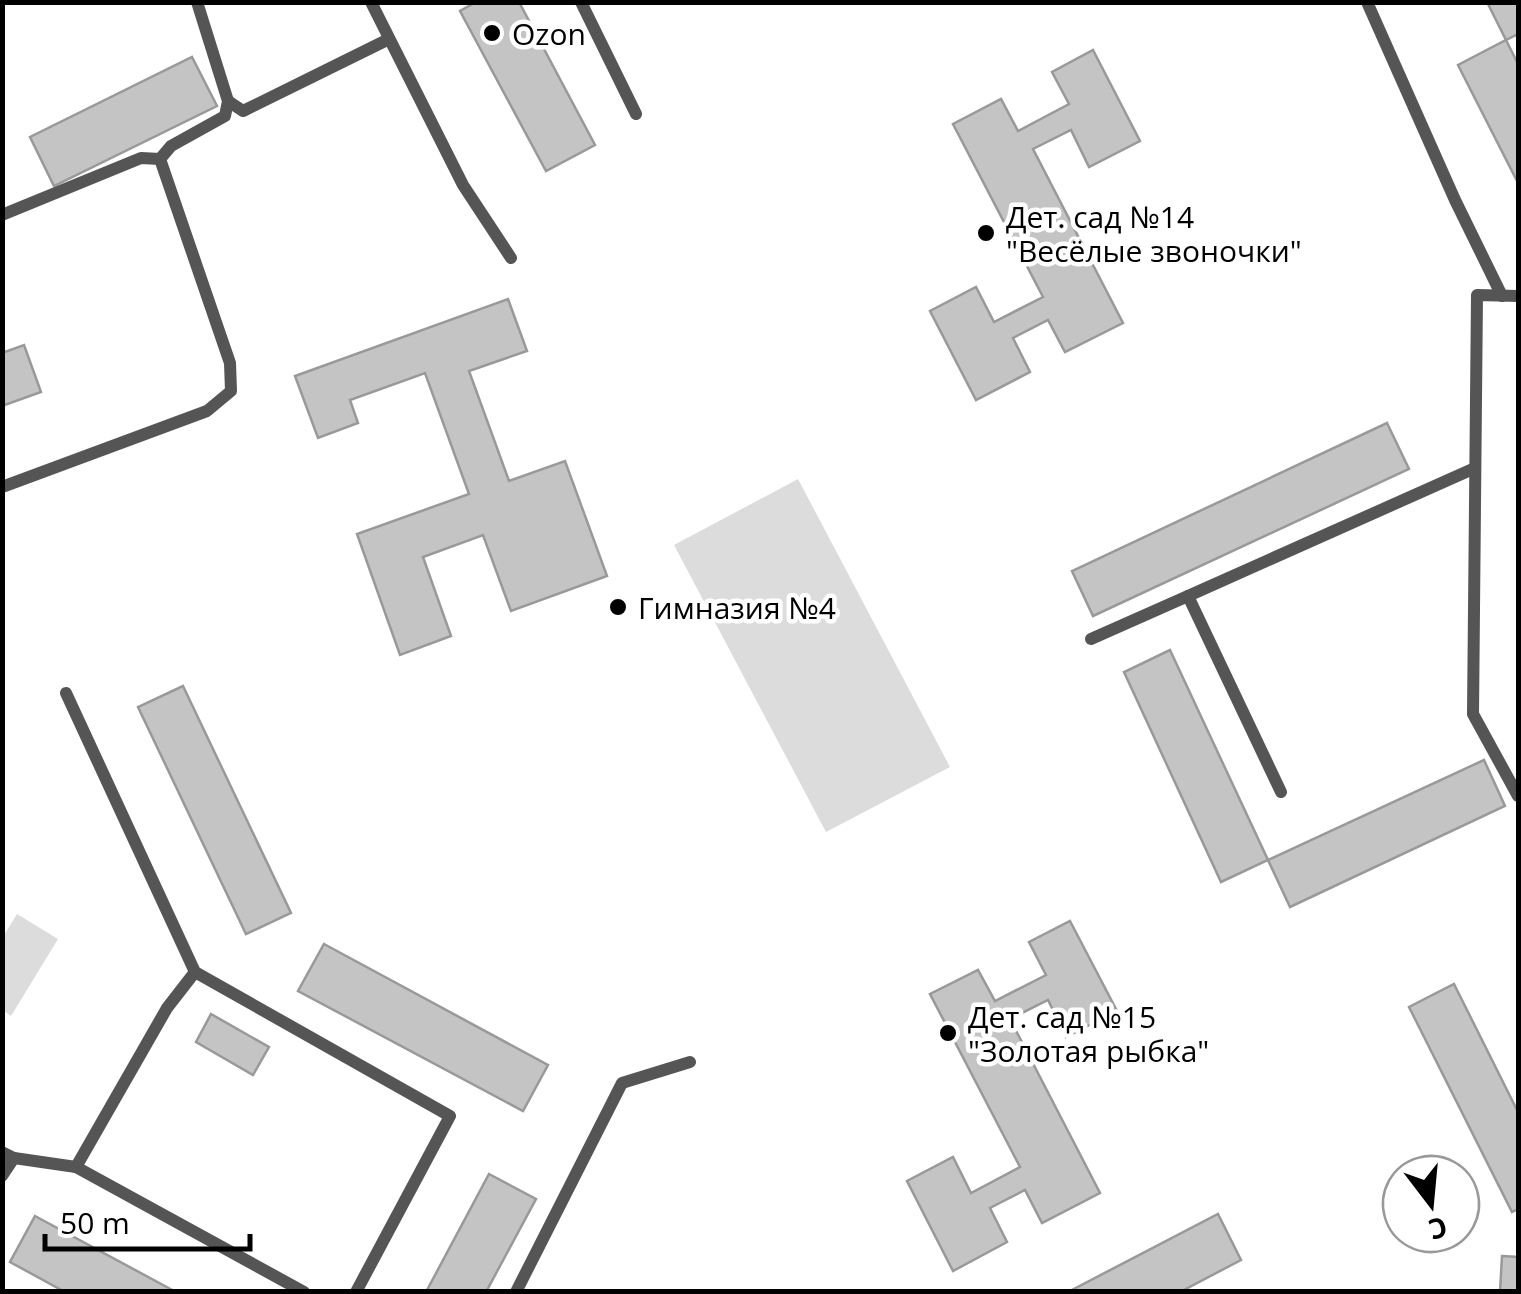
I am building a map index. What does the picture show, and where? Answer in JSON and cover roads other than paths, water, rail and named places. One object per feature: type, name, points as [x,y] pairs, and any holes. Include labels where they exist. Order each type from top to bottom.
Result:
[{"type":"lane","points":[[160,159],[171,146],[224,116],[228,101],[197,2]]},
{"type":"lane","points":[[371,2],[463,185],[511,258]]},
{"type":"lane","points":[[581,2],[636,114]]},
{"type":"lane","points":[[1368,2],[1502,296]]},
{"type":"lane","points":[[228,101],[243,112],[387,40]]},
{"type":"lane","points":[[2,216],[141,158],[160,159]]},
{"type":"lane","points":[[2,487],[208,412],[231,391],[230,364],[160,159]]},
{"type":"lane","points":[[1518,296],[1476,295],[1473,714],[1518,796]]},
{"type":"lane","points":[[1092,640],[1475,468]]},
{"type":"lane","points":[[1188,596],[1281,792]]},
{"type":"lane","points":[[66,693],[195,972],[450,1116],[356,1292]]},
{"type":"lane","points":[[76,1167],[166,1008],[195,972]]},
{"type":"lane","points":[[516,1292],[622,1083],[690,1062]]},
{"type":"lane","points":[[2,1176],[8,1155],[76,1167],[304,1292]]},
{"type":"place","name":"Ozon","points":[[492,33]]},
{"type":"place","name":"Дет. сад №14 \"Весёлые звоночки\"","points":[[986,233]]},
{"type":"place","name":"Гимназия №4","points":[[618,607]]},
{"type":"place","name":"Дет. сад №15 \"Золотая рыбка\"","points":[[948,1033]]}]
